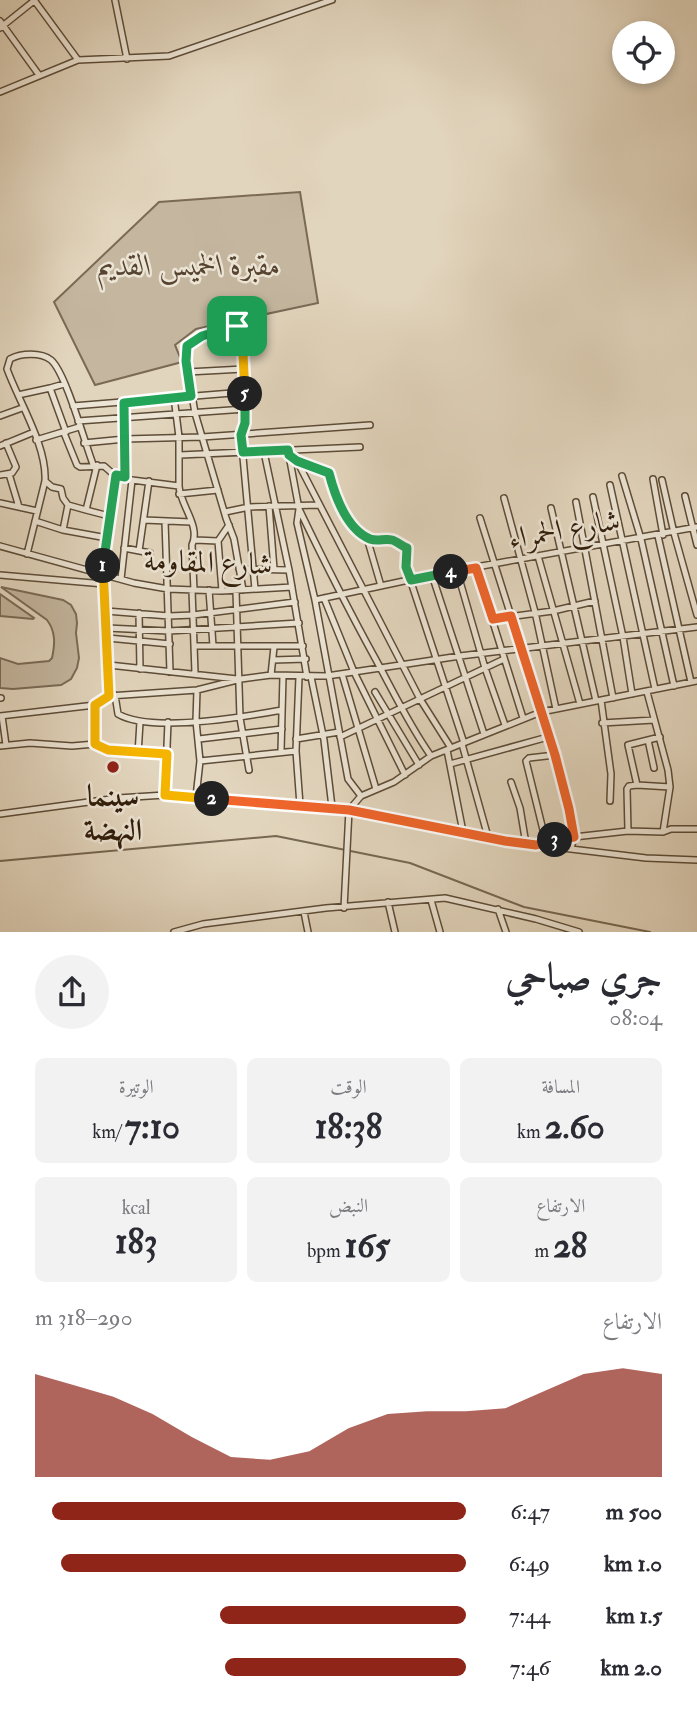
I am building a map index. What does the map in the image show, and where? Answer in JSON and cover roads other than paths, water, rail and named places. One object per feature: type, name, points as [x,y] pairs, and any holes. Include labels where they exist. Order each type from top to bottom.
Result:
[{"type":"street","points":[[39,75],[2,25],[34,0],[78,61]]},
{"type":"street","points":[[115,0],[127,59]]},
{"type":"street","points":[[0,92],[78,61],[159,58],[177,54],[332,0]]},
{"type":"street","points":[[249,769],[240,718],[237,609],[239,569],[229,525],[195,413],[185,353],[189,344],[210,333],[235,326],[242,331],[245,423],[241,435],[255,589]]},
{"type":"street","points":[[27,554],[46,481],[46,470],[34,432],[7,366],[10,359],[40,355],[56,365],[73,406],[84,443],[96,466],[86,510]]},
{"type":"street","points":[[188,372],[243,369]]},
{"type":"street","points":[[18,395],[64,384]]},
{"type":"street","points":[[50,388],[77,465],[83,468],[107,468],[116,475],[129,479],[179,486]]},
{"type":"street","points":[[73,406],[244,393]]},
{"type":"street","points":[[174,397],[180,455],[179,494],[191,522],[195,540],[192,545],[195,673]]},
{"type":"street","points":[[121,579],[129,479],[124,403]]},
{"type":"street","points":[[0,416],[22,408]]},
{"type":"street","points":[[36,440],[65,433],[79,424],[245,409]]},
{"type":"street","points":[[84,443],[125,439],[202,438],[370,425]]},
{"type":"street","points":[[0,475],[9,474],[16,467],[3,444],[34,432]]},
{"type":"street","points":[[180,455],[360,447]]},
{"type":"street","points":[[264,452],[323,734],[332,807]]},
{"type":"street","points":[[288,452],[297,461],[402,665],[449,749],[463,832]]},
{"type":"street","points":[[288,452],[299,507],[380,669],[431,756]]},
{"type":"street","points":[[297,461],[329,473],[332,487],[354,528],[367,538],[393,540],[407,548],[406,567],[468,759],[488,837]]},
{"type":"street","points":[[9,474],[19,507]]},
{"type":"street","points":[[116,475],[102,574],[112,696],[118,714],[140,722],[168,722],[240,718],[282,710]]},
{"type":"street","points":[[622,476],[641,539],[674,686]]},
{"type":"street","points":[[344,908],[349,810],[361,796],[405,775],[431,756],[523,718],[541,712],[694,682],[661,536],[653,479]]},
{"type":"street","points":[[662,480],[697,615]]},
{"type":"street","points":[[46,481],[52,487],[61,489],[68,505],[109,516]]},
{"type":"street","points":[[139,551],[149,481]]},
{"type":"street","points":[[610,485],[655,689]]},
{"type":"street","points":[[179,494],[218,490]]},
{"type":"street","points":[[685,496],[695,528],[697,545]]},
{"type":"street","points":[[593,497],[623,636],[632,694]]},
{"type":"street","points":[[504,498],[535,612],[556,709]]},
{"type":"street","points":[[576,502],[613,698]]},
{"type":"street","points":[[0,503],[37,511]]},
{"type":"street","points":[[63,530],[68,505]]},
{"type":"street","points":[[225,512],[249,507],[319,505]]},
{"type":"street","points":[[269,506],[274,569]]},
{"type":"street","points":[[299,507],[298,523],[348,779],[361,796]]},
{"type":"street","points":[[551,508],[603,723],[611,774],[610,801]]},
{"type":"street","points":[[480,518],[555,755],[569,809],[574,837],[572,849]]},
{"type":"street","points":[[144,520],[191,522]]},
{"type":"street","points":[[35,521],[63,530],[107,538]]},
{"type":"street","points":[[165,521],[170,672]]},
{"type":"street","points":[[222,591],[218,541],[229,525]]},
{"type":"street","name":"شارع الحمراء","points":[[315,600],[432,575],[695,528]]},
{"type":"street","points":[[367,538],[381,586]]},
{"type":"street","points":[[195,540],[218,541]]},
{"type":"street","name":"شارع المقاومة","points":[[0,547],[168,589],[222,591],[292,587]]},
{"type":"street","points":[[124,548],[150,553]]},
{"type":"street","points":[[537,556],[580,704]]},
{"type":"street","points":[[476,568],[523,718]]},
{"type":"street","points":[[239,569],[289,570]]},
{"type":"street","points":[[457,571],[485,668],[505,725]]},
{"type":"street","points":[[0,575],[104,584]]},
{"type":"street","points":[[432,575],[484,734]]},
{"type":"street","points":[[209,590],[213,646]]},
{"type":"street","points":[[324,598],[354,672],[405,775]]},
{"type":"street","points":[[493,619],[552,611],[595,601]]},
{"type":"street","points":[[106,611],[192,615],[295,602]]},
{"type":"street","points":[[139,613],[140,669]]},
{"type":"street","points":[[107,628],[169,631],[299,623]]},
{"type":"street","points":[[167,754],[108,750],[95,744],[3,745],[1,716],[95,705],[112,696],[197,690],[240,679],[327,676],[460,656],[697,627]]},
{"type":"street","points":[[108,638],[170,643]]},
{"type":"street","points":[[194,646],[303,646]]},
{"type":"street","points":[[271,676],[274,646]]},
{"type":"street","points":[[273,660],[306,659]]},
{"type":"street","points":[[296,739],[359,729],[504,659]]},
{"type":"street","points":[[109,665],[240,679]]},
{"type":"street","points":[[342,674],[376,789]]},
{"type":"street","points":[[281,751],[283,676]]},
{"type":"street","points":[[299,677],[296,751],[300,805]]},
{"type":"street","points":[[196,797],[200,761],[196,721],[197,690]]},
{"type":"street","points":[[375,692],[419,765]]},
{"type":"street","points":[[647,692],[670,787],[663,832]]},
{"type":"street","points":[[95,705],[95,744]]},
{"type":"street","points":[[603,723],[654,720]]},
{"type":"street","points":[[138,754],[140,722]]},
{"type":"street","points":[[165,795],[168,722]]},
{"type":"street","points":[[199,739],[282,729]]},
{"type":"street","points":[[450,764],[548,737]]},
{"type":"street","points":[[637,785],[628,745],[660,737]]},
{"type":"street","points":[[648,740],[654,768]]},
{"type":"street","points":[[200,761],[296,751]]},
{"type":"street","points":[[546,842],[526,761],[529,758],[555,755]]},
{"type":"street","points":[[511,782],[520,808],[526,844]]},
{"type":"street","points":[[628,831],[627,789],[637,785],[670,787]]},
{"type":"street","points":[[0,814],[118,798],[165,795],[196,797],[332,807],[526,844],[636,857],[697,860]]},
{"type":"street","points":[[536,845],[574,837],[628,831],[697,829]]},
{"type":"street","points":[[174,932],[203,923],[445,898],[498,909],[579,932]]},
{"type":"street","points":[[431,900],[440,932]]},
{"type":"street","points":[[388,902],[395,932]]},
{"type":"street","points":[[498,909],[506,932]]},
{"type":"street","points":[[304,912],[308,932]]},
{"type":"waterway","points":[[0,861],[276,836],[410,863],[524,907],[650,932]]},
{"type":"place","name":"سينما النهضة","points":[[113,767]]},
{"type":"park label","name":"مقبرة الخميس القديم","points":[[189,265]]}]
